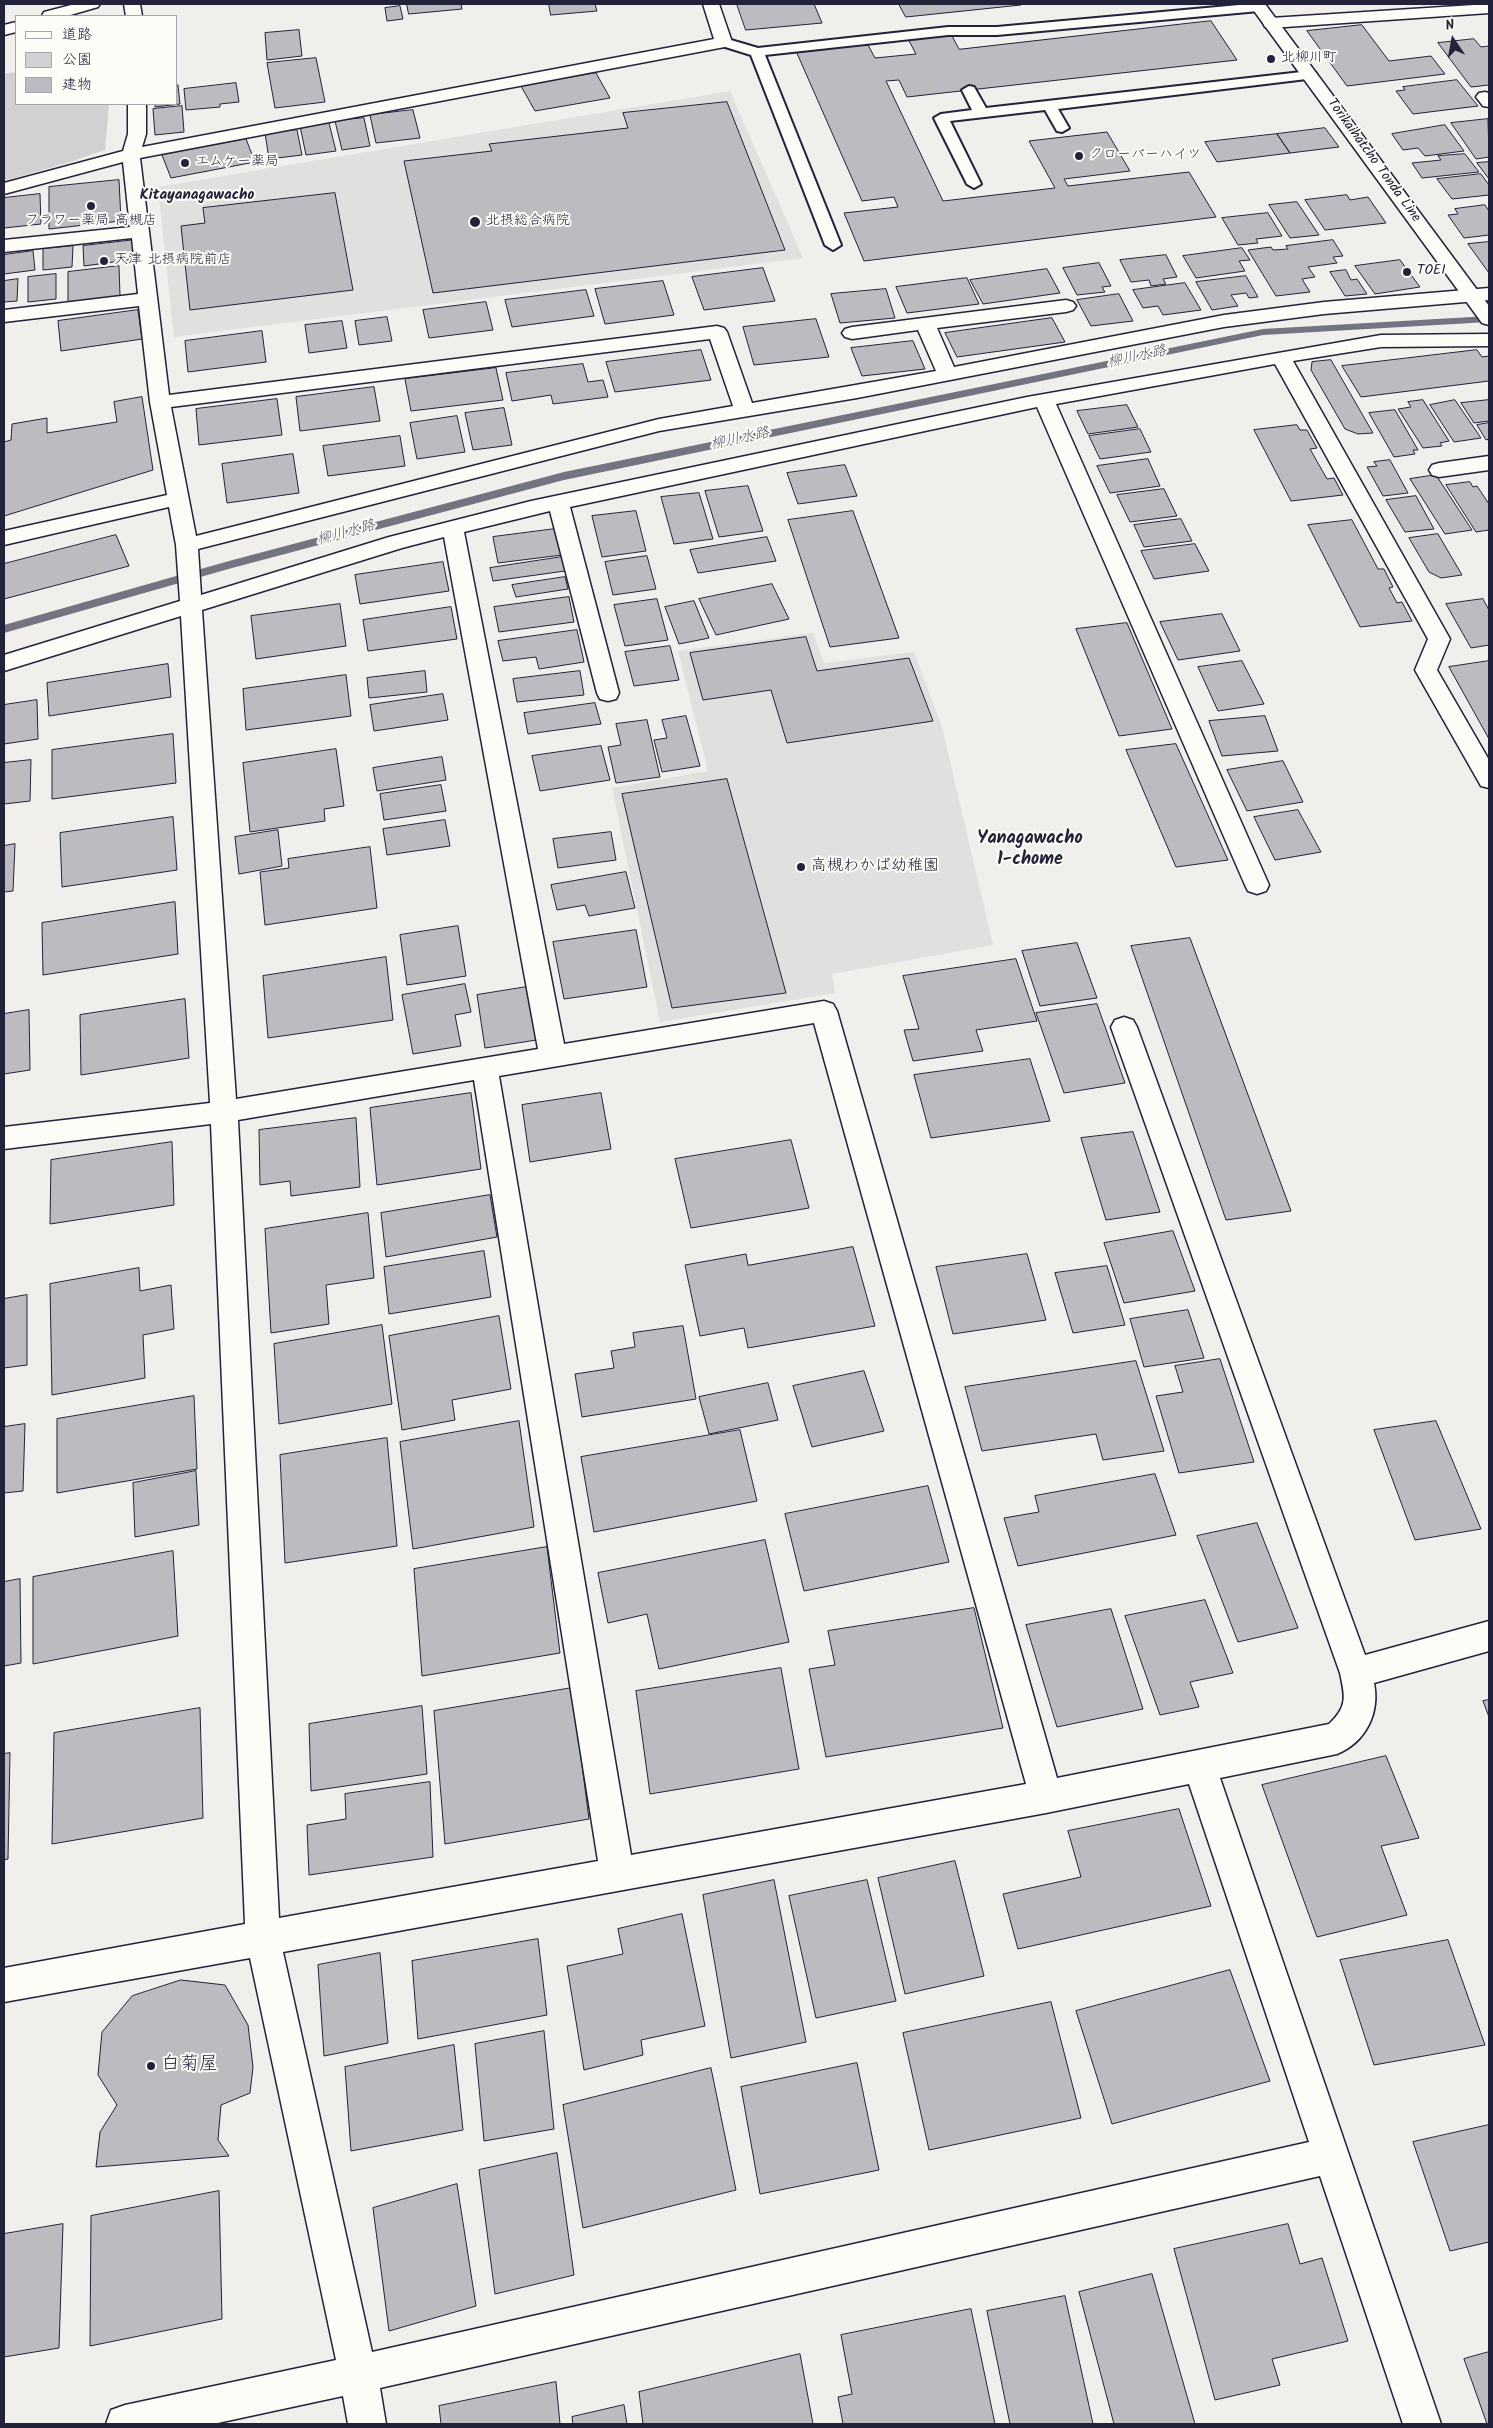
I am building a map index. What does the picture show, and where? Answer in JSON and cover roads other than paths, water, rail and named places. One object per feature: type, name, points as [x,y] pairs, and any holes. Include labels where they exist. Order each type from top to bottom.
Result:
[{"type":"street","points":[[54,15],[92,4]]},
{"type":"street","points":[[4,188],[131,154],[724,42],[711,4]]},
{"type":"street","name":"Torikaihatcho Tonda Line","points":[[1258,5],[1482,303]]},
{"type":"street","points":[[1271,23],[1489,8]]},
{"type":"street","points":[[137,105],[137,134],[131,154],[147,299],[160,402],[187,552],[224,1112],[263,1938],[358,2374],[367,2424]]},
{"type":"street","points":[[4,246],[140,232]]},
{"type":"street","points":[[4,316],[147,299]]},
{"type":"street","points":[[187,552],[659,425],[948,375],[1224,321],[1324,308],[1482,303]]},
{"type":"street","points":[[852,333],[1066,306]]},
{"type":"street","points":[[925,324],[948,375]]},
{"type":"street","points":[[160,402],[717,332],[744,410]]},
{"type":"street","points":[[4,662],[190,599],[397,542],[558,502],[1044,400],[1281,357],[1381,341],[1489,340]]},
{"type":"street","points":[[1281,357],[1439,639],[1426,670],[1489,780]]},
{"type":"street","points":[[1044,400],[1256,886]]},
{"type":"street","points":[[1439,470],[1489,463]]},
{"type":"street","points":[[4,538],[177,499]]},
{"type":"street","points":[[558,502],[608,693]]},
{"type":"street","points":[[453,528],[554,1056]]},
{"type":"street","points":[[4,1138],[224,1112],[824,1011],[1046,1796]]},
{"type":"street","points":[[4,1985],[1046,1796],[1337,1738],[1354,1723],[1362,1700],[1356,1673],[1124,1027]]},
{"type":"street","points":[[485,1068],[617,1874]]},
{"type":"street","points":[[1356,1673],[1489,1636]]},
{"type":"street","points":[[1200,1766],[1422,2424]]},
{"type":"street","points":[[125,2424],[358,2374],[1331,2155]]},
{"type":"lane","points":[[724,42],[757,52],[948,31],[997,31],[1258,5]]},
{"type":"lane","points":[[757,52],[833,245]]},
{"type":"lane","points":[[974,184],[941,118],[1310,75]]},
{"type":"lane","points":[[969,90],[981,113]]},
{"type":"lane","points":[[1049,105],[1062,128]]},
{"type":"waterway","name":"柳川水路","points":[[4,629],[229,565],[564,476],[1263,332],[1489,319]]},
{"type":"place","name":"北柳川町","points":[[1271,59]]},
{"type":"place","name":"クローバーハイツ","points":[[1079,156]]},
{"type":"place","name":"エムケー薬局","points":[[185,163]]},
{"type":"place","name":"フラワー薬局 高槻店","points":[[91,206]]},
{"type":"place","name":"北摂総合病院","points":[[475,222]]},
{"type":"place","name":"天津 北摂病院前店","points":[[104,261]]},
{"type":"place","name":"TOEI","points":[[1407,272]]},
{"type":"place","name":"高槻わかば幼稚園","points":[[801,867]]},
{"type":"place","name":"白菊屋","points":[[151,2066]]},
{"type":"district","name":"Kitayanagawacho","points":[[197,196]]},
{"type":"district","name":"Yanagawacho 1-chome","points":[[1030,850]]}]
